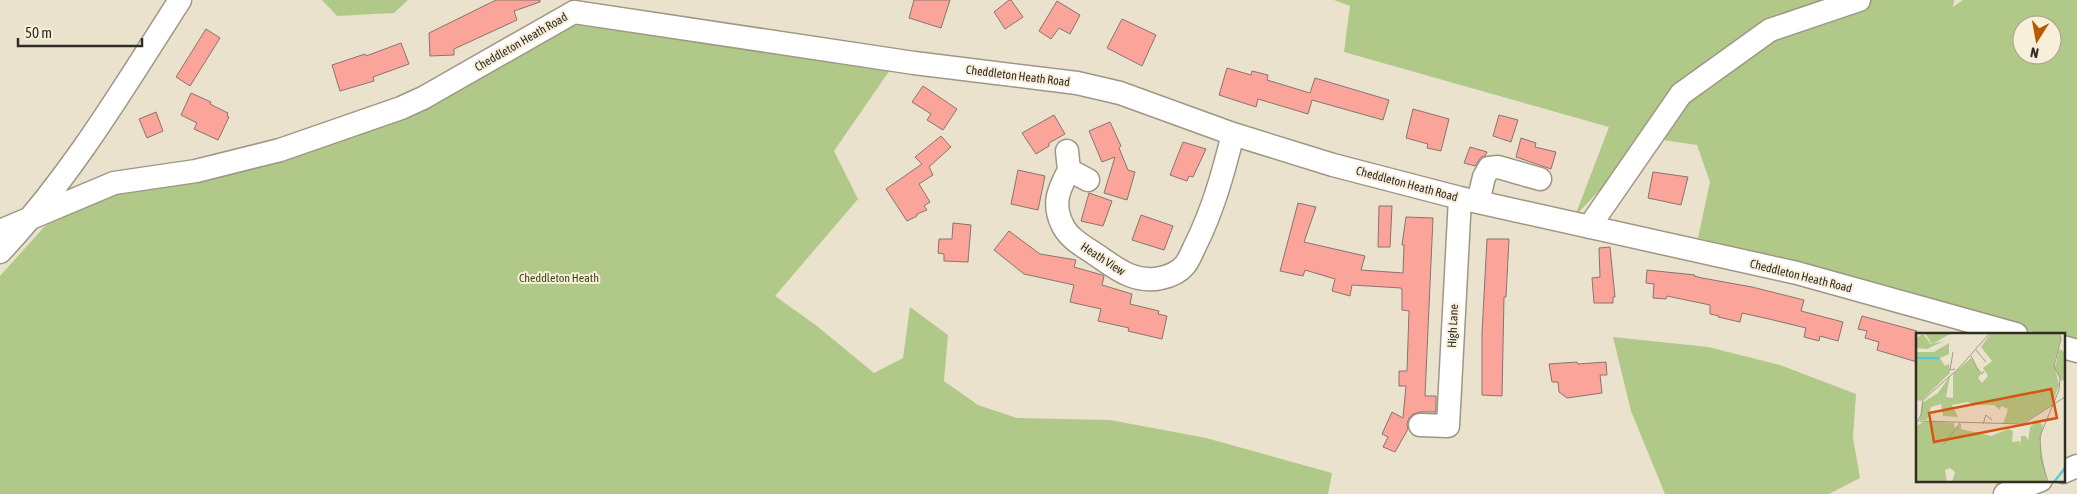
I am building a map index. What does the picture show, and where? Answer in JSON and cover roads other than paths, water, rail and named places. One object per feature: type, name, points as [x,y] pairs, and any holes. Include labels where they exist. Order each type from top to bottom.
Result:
[{"type":"street","points":[[0,252],[32,217],[101,122],[180,0]]},
{"type":"street","points":[[1589,227],[1681,94],[1770,30],[1859,0]]},
{"type":"street","name":"Cheddleton Heath Road","points":[[0,231],[114,183],[196,171],[280,150],[401,108],[423,98],[574,12],[914,63],[1077,83],[1120,93],[1233,134],[1333,165],[1469,200],[1797,273],[2012,333]]},
{"type":"street","name":"Heath View","points":[[1075,167],[1058,192],[1058,211],[1062,226],[1074,240],[1124,274],[1138,279],[1153,280],[1172,275],[1185,266],[1201,234],[1220,187],[1233,134]]},
{"type":"street","points":[[1469,200],[1488,168],[1498,167],[1540,179]]},
{"type":"street","name":"High Lane","points":[[1420,425],[1448,426],[1469,200]]},
{"type":"street","points":[[2064,347],[2077,351]]},
{"type":"street","points":[[2064,472],[2077,466]]},
{"type":"street","points":[[2005,494],[2036,482]]},
{"type":"park label","name":"Cheddleton Heath","points":[[559,278]]}]
